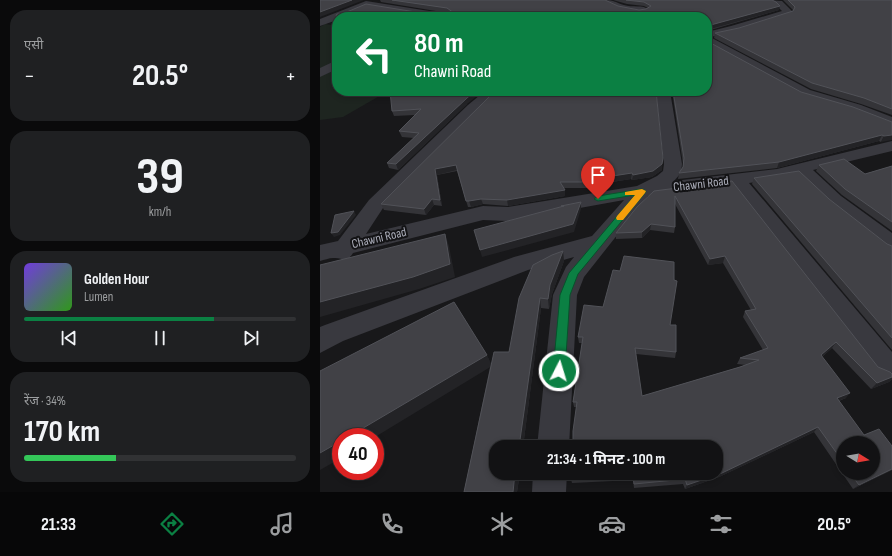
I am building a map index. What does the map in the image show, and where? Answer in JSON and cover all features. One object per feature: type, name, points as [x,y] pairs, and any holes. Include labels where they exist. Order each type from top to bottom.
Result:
[{"type":"street","points":[[347,12],[376,0]]},
{"type":"street","points":[[607,0],[622,8],[637,12]]},
{"type":"street","points":[[643,0],[645,12]]},
{"type":"street","points":[[712,34],[734,29],[788,12],[779,3],[771,0]]},
{"type":"street","points":[[366,4],[416,12]]},
{"type":"street","points":[[320,23],[332,18]]},
{"type":"street","points":[[712,43],[805,93],[856,108],[892,122]]},
{"type":"street","points":[[320,60],[332,63]]},
{"type":"street","points":[[320,73],[332,67]]},
{"type":"street","points":[[330,257],[376,204],[487,96]]},
{"type":"street","points":[[553,440],[565,295],[574,273],[642,191],[664,180],[672,173],[673,164],[664,96]]},
{"type":"street","name":"Chawni Road","points":[[330,257],[484,226],[508,214],[642,191],[777,174],[892,146]]},
{"type":"street","points":[[800,168],[834,200],[892,244]]},
{"type":"street","points":[[736,179],[884,362]]},
{"type":"street","points":[[320,341],[334,333],[522,263],[600,242]]},
{"type":"street","points":[[549,492],[550,480]]},
{"type":"shaded area","points":[[325,24],[332,25],[332,96],[379,96],[343,117],[320,120],[320,27]]},
{"type":"building","points":[[320,0],[352,0],[320,12]]},
{"type":"building","points":[[392,0],[605,0],[618,6],[639,10],[646,9],[651,6],[644,2],[626,0],[772,0],[780,6],[712,25],[712,12],[453,12],[447,8]]},
{"type":"building","points":[[788,0],[892,0],[892,109],[864,98],[812,83],[715,33],[739,28],[793,11],[795,7]]},
{"type":"building","points":[[366,4],[416,12],[347,12]]},
{"type":"building","points":[[712,44],[801,92],[853,107],[892,122],[892,135],[882,135],[779,162],[679,173],[683,167],[684,158],[674,96],[712,96]]},
{"type":"building","points":[[390,96],[470,96],[396,164],[387,163],[419,133],[399,131],[421,109],[392,111]]},
{"type":"building","points":[[490,96],[657,96],[663,158],[662,164],[653,171],[633,175],[632,173],[593,179],[589,178],[588,182],[560,182],[565,190],[507,200],[481,199],[466,201],[456,165],[435,169],[440,200],[432,199],[424,209],[381,204]]},
{"type":"building","points":[[844,159],[865,174],[892,166],[892,222],[845,189],[819,165]]},
{"type":"building","points":[[799,171],[829,199],[887,244],[892,246],[892,338],[754,178]]},
{"type":"building","points":[[732,181],[878,367],[892,374],[892,377],[877,383],[836,342],[821,355],[850,393],[837,398],[864,435],[879,429],[892,446],[892,469],[880,475],[880,436],[836,436],[836,452],[818,427],[723,473],[723,440],[573,440],[577,402],[573,402],[583,337],[578,337],[584,305],[603,307],[613,270],[620,271],[624,256],[674,262],[674,280],[677,281],[670,325],[676,325],[676,352],[635,348],[642,396],[759,360],[740,358],[768,348],[745,311],[756,309],[725,256],[710,259],[675,196],[675,227],[651,224],[642,232],[616,233],[637,207],[654,191]]},
{"type":"building","points":[[581,202],[573,224],[480,250],[474,230]]},
{"type":"building","points":[[354,211],[338,232],[331,233],[335,215]]},
{"type":"building","points":[[445,234],[450,264],[413,277],[320,302],[320,265]]},
{"type":"building","points":[[563,251],[550,285],[548,299],[540,298],[520,440],[489,440],[489,480],[514,480],[513,492],[464,492],[494,352],[509,352],[519,298],[533,265]]},
{"type":"building","points":[[454,302],[487,355],[363,428],[332,428],[332,446],[320,453],[320,371]]},
{"type":"building","points":[[634,480],[675,480],[634,484]]},
{"type":"building","points":[[685,480],[702,480],[687,485]]},
{"type":"building","points":[[855,480],[869,480],[859,485]]},
{"type":"slow traffic","points":[[620,218],[642,191],[627,194]]},
{"type":"route","points":[[559,371],[565,295],[574,273],[642,191],[598,199]]}]
